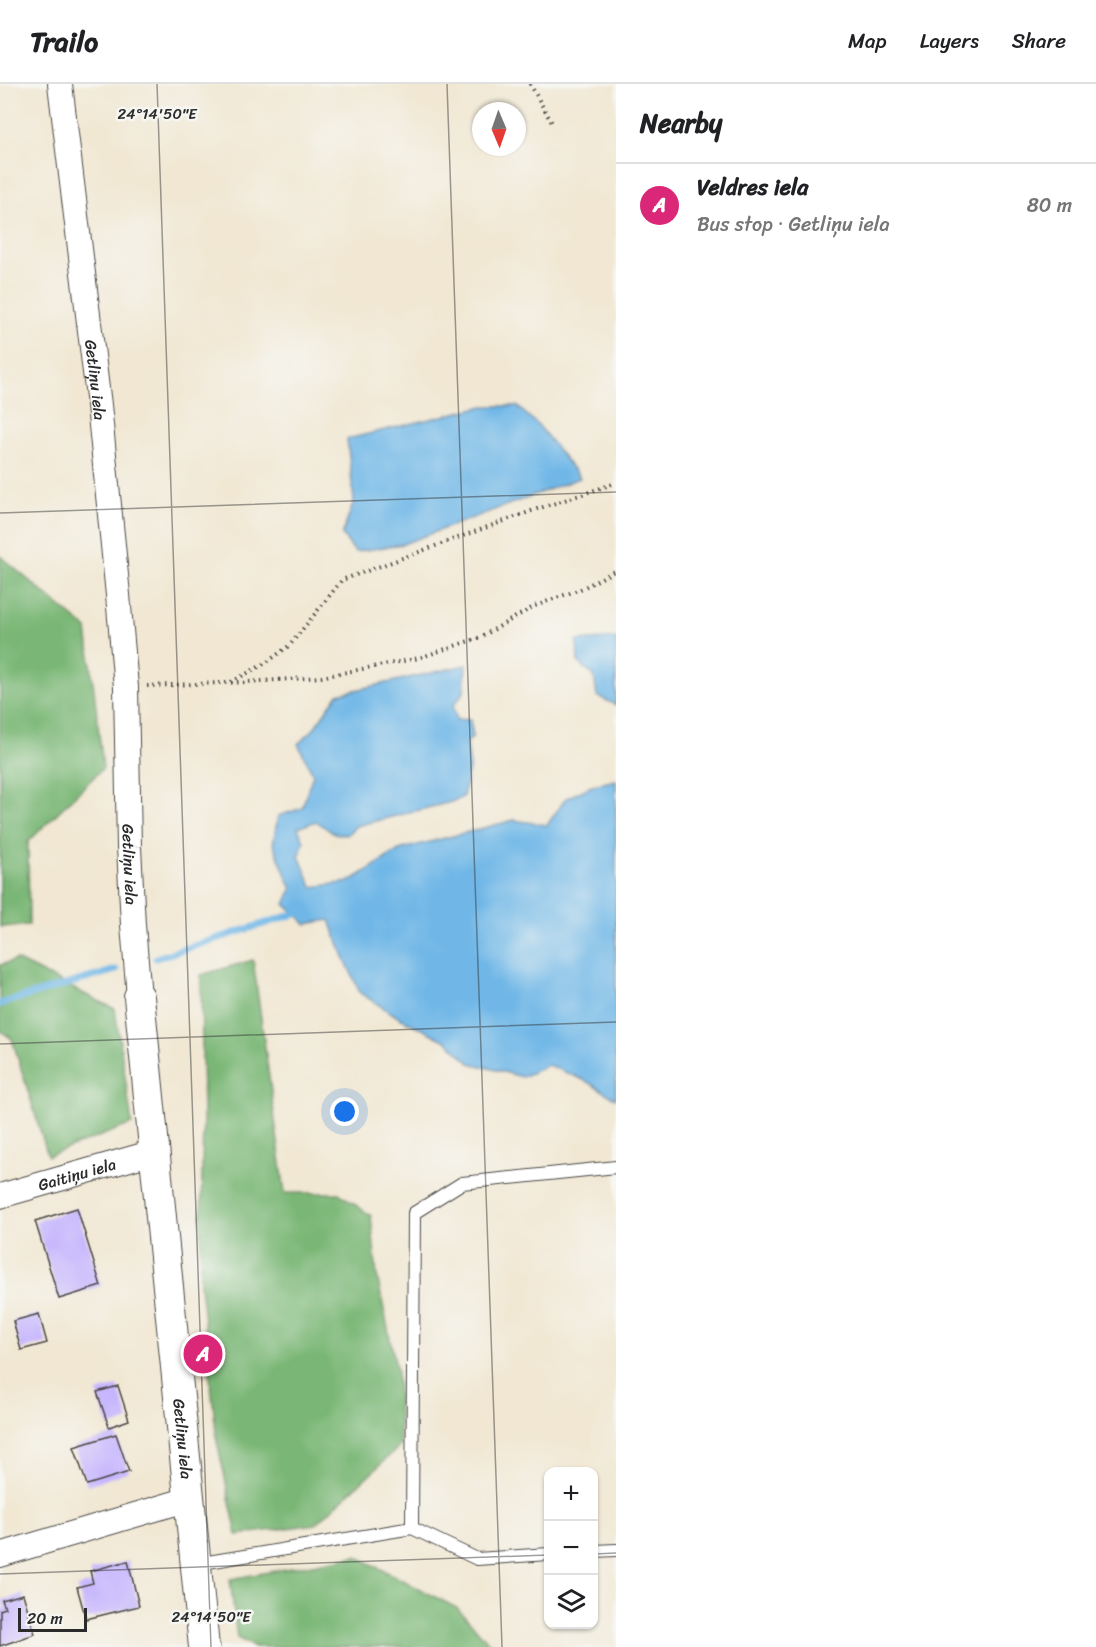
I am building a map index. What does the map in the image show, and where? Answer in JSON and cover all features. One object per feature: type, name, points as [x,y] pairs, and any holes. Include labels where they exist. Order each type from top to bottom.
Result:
[{"type":"street","name":"Getliņu iela","points":[[60,84],[99,405],[126,687],[130,858],[139,997],[204,1647]]},
{"type":"street","name":"Gaitiņu iela","points":[[0,1196],[154,1152]]},
{"type":"street","points":[[0,1555],[189,1499]]},
{"type":"lane","points":[[412,1528],[414,1213],[462,1183],[616,1167]]},
{"type":"lane","points":[[196,1564],[412,1528],[477,1559],[544,1554]]},
{"type":"lane","points":[[598,1551],[616,1550]]},
{"type":"path","points":[[530,84],[552,123]]},
{"type":"path","points":[[230,682],[266,663],[290,645],[342,580],[537,509],[616,483]]},
{"type":"path","points":[[126,687],[321,677],[419,658],[481,638],[535,606],[584,588],[616,570]]},
{"type":"green space","points":[[0,556],[87,629],[103,768],[28,842],[29,925],[0,927]]},
{"type":"green space","points":[[16,960],[115,1009],[132,1124],[48,1156],[12,1039],[0,1030],[0,965]]},
{"type":"green space","points":[[253,960],[285,1193],[339,1193],[371,1216],[377,1276],[397,1372],[400,1446],[316,1524],[237,1535],[217,1441],[200,1285],[203,1117],[201,975]]},
{"type":"green space","points":[[356,1556],[457,1608],[493,1647],[255,1647],[237,1638],[230,1579]]},
{"type":"water","points":[[484,406],[517,406],[539,426],[580,478],[403,544],[355,552],[342,535],[354,501],[347,439]]},
{"type":"water","points":[[616,638],[616,705],[597,696],[594,676],[578,662],[577,641]]},
{"type":"water","points":[[466,665],[464,692],[453,706],[457,720],[470,719],[473,736],[467,742],[470,765],[463,797],[356,826],[347,835],[333,833],[316,821],[298,828],[304,841],[299,856],[312,887],[349,882],[399,850],[514,820],[547,825],[566,798],[594,785],[616,780],[616,1099],[586,1081],[548,1065],[522,1077],[470,1063],[448,1042],[398,1017],[360,993],[330,920],[306,924],[285,904],[292,889],[273,844],[278,816],[302,808],[313,774],[298,744],[312,731],[338,694]]},
{"type":"building","points":[[77,1208],[101,1286],[59,1299],[35,1221]]},
{"type":"building","points":[[39,1314],[47,1343],[21,1350],[13,1321]]},
{"type":"building","points":[[118,1386],[129,1420],[109,1427],[97,1392]]},
{"type":"building","points":[[116,1434],[129,1472],[87,1485],[74,1447]]},
{"type":"building","points":[[128,1561],[139,1606],[86,1619],[77,1587],[93,1583],[90,1571]]},
{"type":"building","points":[[23,1594],[35,1634],[0,1646],[0,1610],[5,1608],[2,1600]]},
{"type":"waterway","points":[[156,958],[304,911]]},
{"type":"waterway","points":[[0,1004],[116,970]]},
{"type":"place","name":"Veldres iela","points":[[203,1354]]}]
